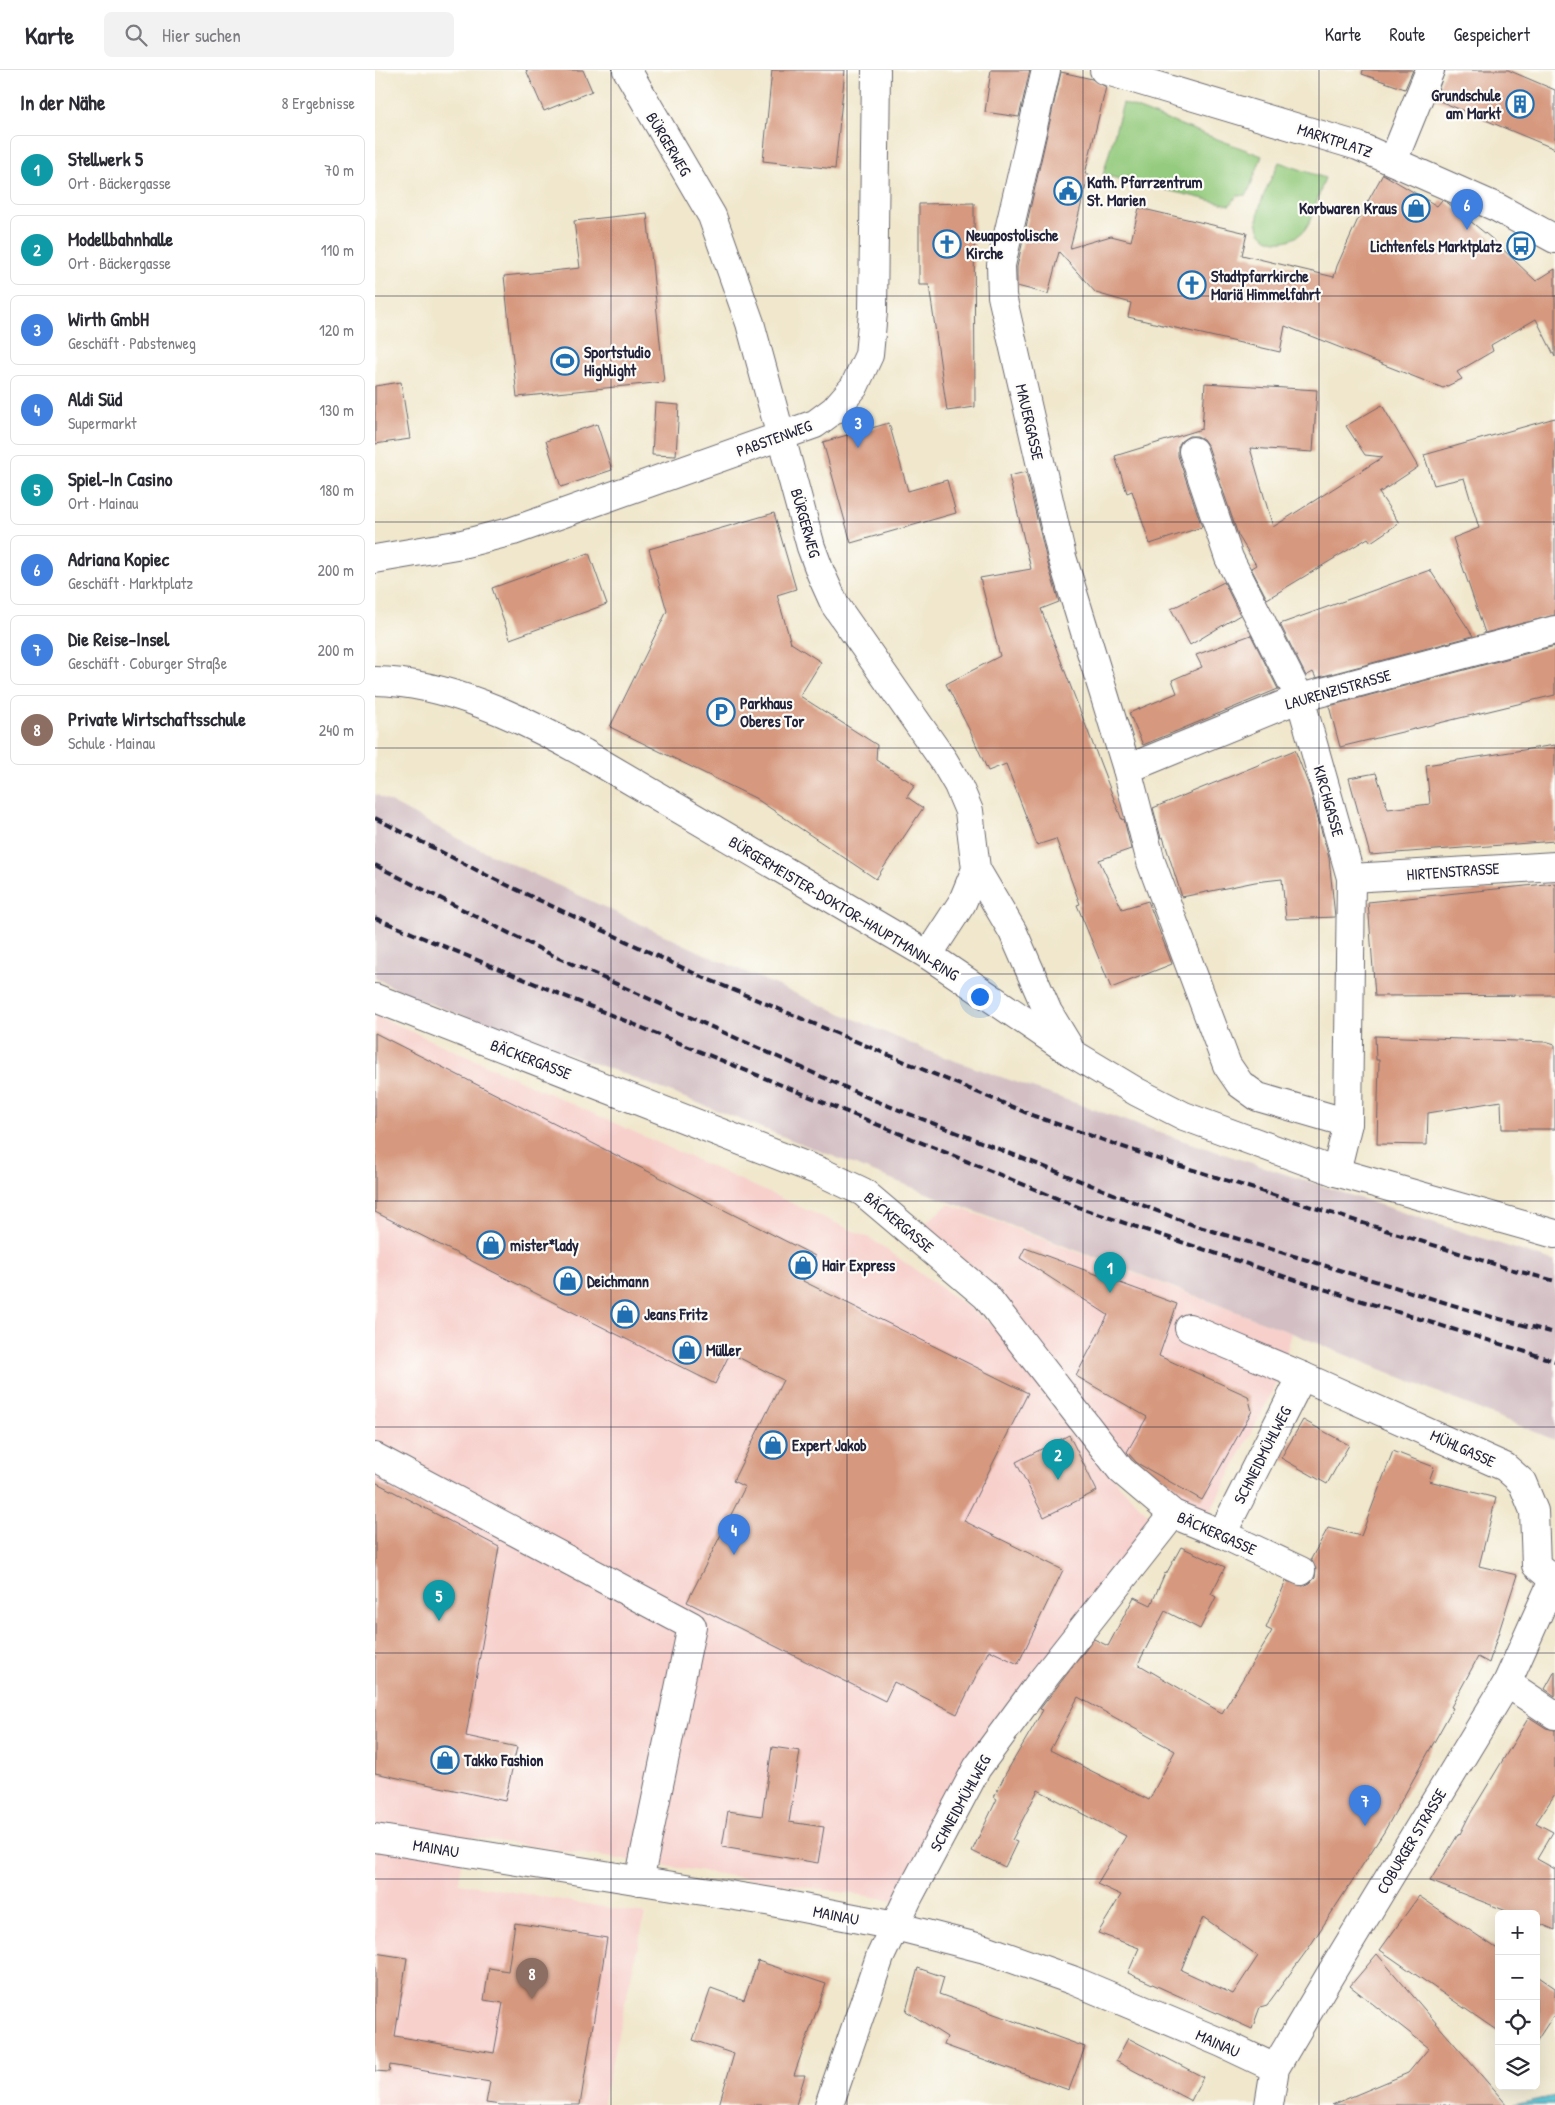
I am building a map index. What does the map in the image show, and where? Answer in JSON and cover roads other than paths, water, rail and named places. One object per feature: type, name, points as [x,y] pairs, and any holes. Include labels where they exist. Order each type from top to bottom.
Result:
[{"type":"street","name":"BÜRGERWEG","points":[[627,70],[712,216],[749,323],[811,547],[821,574],[840,612],[945,761],[969,811],[976,869],[962,903],[928,955]]},
{"type":"street","name":"PABSTENWEG","points":[[375,559],[461,544],[513,531],[815,424],[834,410],[854,387],[869,355],[873,312],[876,70]]},
{"type":"street","name":"MAUERGASSE","points":[[1045,70],[1001,265],[1002,296],[1062,557],[1127,769],[1151,862],[1227,1066],[1241,1084],[1258,1097],[1348,1123]]},
{"type":"street","name":"MARKTPLATZ","points":[[1104,70],[1358,146],[1498,208],[1555,239]]},
{"type":"street","points":[[1393,161],[1430,70]]},
{"type":"street","name":"KIRCHGASSE","points":[[1193,451],[1229,558],[1299,698],[1351,878],[1348,1123],[1336,1172]]},
{"type":"street","name":"LAURENZISTRASSE","points":[[1127,769],[1299,698],[1555,630]]},
{"type":"street","name":"BÜRGERMEISTER-DOKTOR-HAUPTMANN-RING","points":[[375,681],[422,687],[471,700],[534,725],[585,753],[928,955],[1072,1053],[1137,1092],[1184,1116],[1336,1172],[1555,1234]]},
{"type":"street","name":"HIRTENSTRASSE","points":[[1351,878],[1555,866]]},
{"type":"street","points":[[976,869],[1013,932],[1048,1012],[1072,1053]]},
{"type":"street","name":"BÄCKERGASSE","points":[[375,998],[821,1172],[863,1192],[986,1296],[1121,1470],[1173,1514],[1222,1534],[1301,1571]]},
{"type":"street","name":"MÜHLGASSE","points":[[1189,1328],[1302,1376],[1505,1467],[1522,1482],[1534,1511],[1536,1565],[1555,1578]]},
{"type":"street","name":"SCHNEIDMÜHLWEG","points":[[1222,1534],[1302,1376]]},
{"type":"street","points":[[375,1457],[692,1626],[639,1881]]},
{"type":"street","name":"SCHNEIDMÜHLWEG","points":[[829,2105],[881,1957],[895,1926],[977,1768],[1036,1688],[1173,1514]]},
{"type":"street","name":"COBURGER STRASSE","points":[[1269,2105],[1275,2068],[1329,1975],[1507,1682],[1555,1578]]},
{"type":"street","points":[[1507,1682],[1555,1715]]},
{"type":"street","name":"MAINAU","points":[[375,1838],[772,1902],[895,1926],[985,1949],[1073,1980],[1275,2068]]},
{"type":"water","points":[[1555,2096],[1555,2105],[1513,2105]]},
{"type":"railway","points":[[375,818],[490,877],[700,976],[1034,1116],[1155,1158],[1510,1269],[1555,1281]]},
{"type":"railway","points":[[375,865],[550,954],[871,1099],[1193,1225],[1492,1317],[1555,1333]]},
{"type":"railway","points":[[375,918],[1083,1209],[1301,1282],[1555,1361]]},
{"type":"place","name":"Grundschule am Markt","points":[[1520,104]]},
{"type":"place","name":"Kath. Pfarrzentrum St. Marien","points":[[1068,191]]},
{"type":"place","name":"Korbwaren Kraus","points":[[1416,208]]},
{"type":"place","name":"Adriana Kopiec","points":[[1467,230]]},
{"type":"place","name":"Neuapostolische Kirche","points":[[947,244]]},
{"type":"place","name":"Lichtenfels Marktplatz","points":[[1521,246]]},
{"type":"place","name":"Stadtpfarrkirche Mariä Himmelfahrt","points":[[1192,285]]},
{"type":"place","name":"Sportstudio Highlight","points":[[565,361]]},
{"type":"place","name":"Wirth GmbH","points":[[858,448]]},
{"type":"place","name":"Parkhaus Oberes Tor","points":[[721,712]]},
{"type":"place","name":"mister*lady","points":[[491,1245]]},
{"type":"place","name":"Hair Express","points":[[803,1265]]},
{"type":"place","name":"Deichmann","points":[[568,1281]]},
{"type":"place","name":"Stellwerk 5","points":[[1110,1293]]},
{"type":"place","name":"Jeans Fritz","points":[[625,1314]]},
{"type":"place","name":"Müller","points":[[687,1350]]},
{"type":"place","name":"Expert Jakob","points":[[773,1445]]},
{"type":"place","name":"Modellbahnhalle","points":[[1058,1480]]},
{"type":"place","name":"Aldi Süd","points":[[734,1555]]},
{"type":"place","name":"Spiel-In Casino","points":[[439,1621]]},
{"type":"place","name":"Takko Fashion","points":[[445,1760]]},
{"type":"place","name":"Die Reise-Insel","points":[[1365,1826]]},
{"type":"place","name":"Private Wirtschaftsschule","points":[[532,1999]]}]
